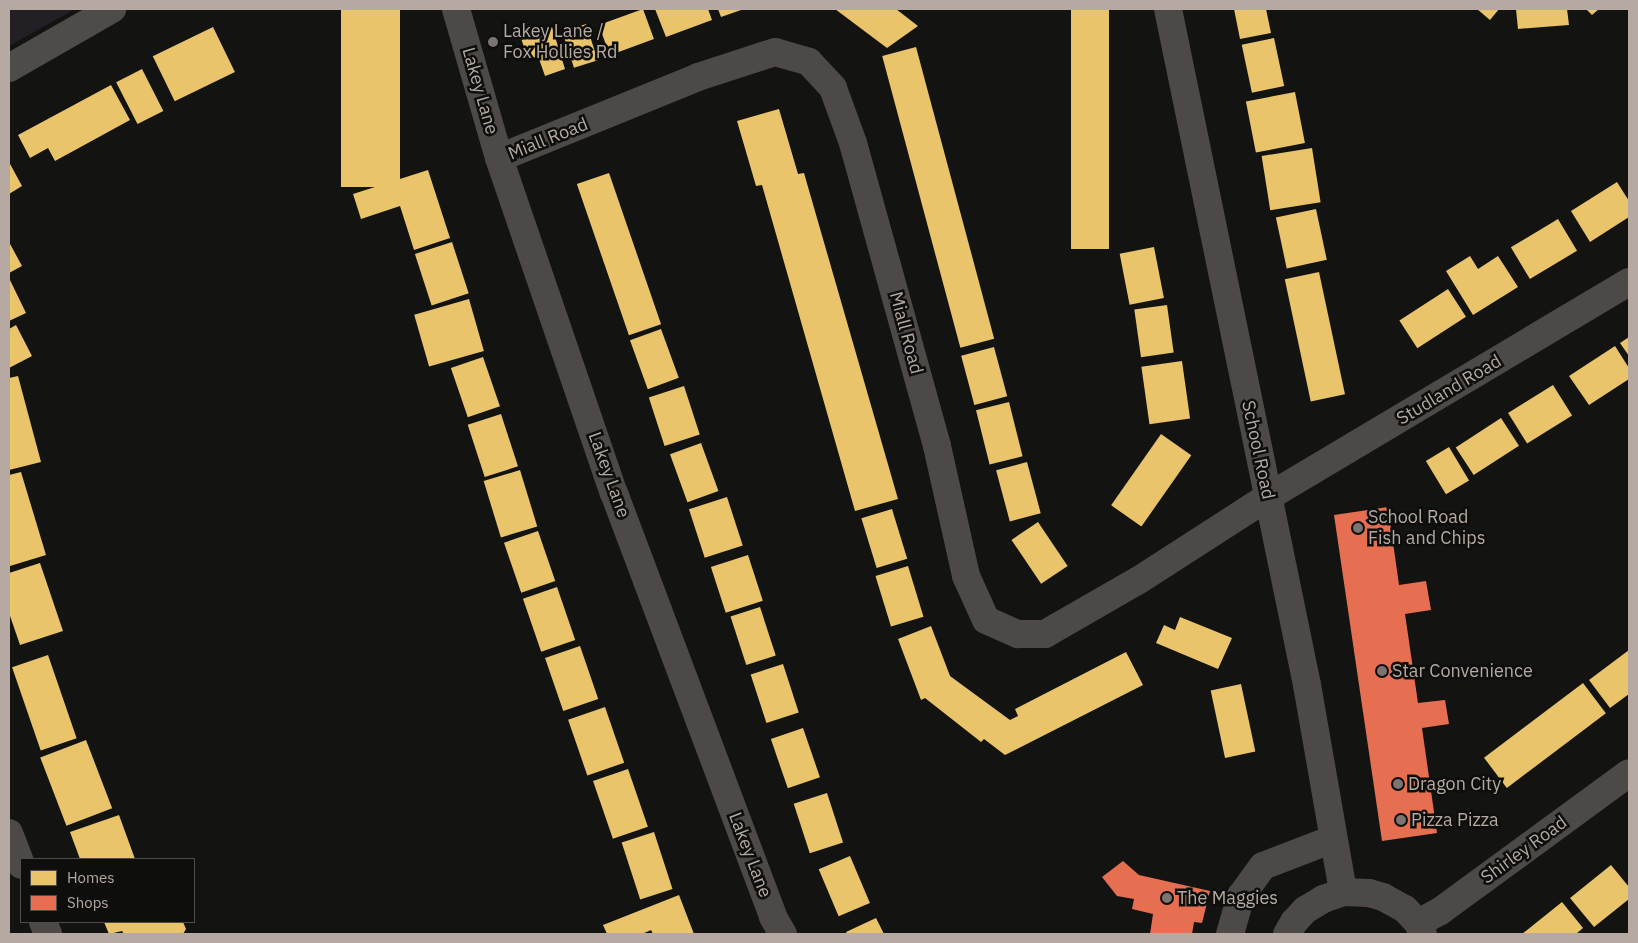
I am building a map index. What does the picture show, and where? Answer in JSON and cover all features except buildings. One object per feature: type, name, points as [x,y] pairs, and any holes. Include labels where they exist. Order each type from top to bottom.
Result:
[{"type":"main road","points":[[9,68],[112,9]]},
{"type":"street","name":"Lakey Lane","points":[[456,9],[499,158],[614,493],[773,917],[783,934]]},
{"type":"street","name":"School Road","points":[[1168,9],[1306,685],[1343,892]]},
{"type":"street","name":"Miall Road","points":[[499,158],[698,77],[775,52],[809,62],[833,88],[853,143],[936,446],[966,576],[986,620],[1018,634],[1045,634],[1139,580],[1268,497]]},
{"type":"street","name":"Studland Road","points":[[1268,497],[1629,282]]},
{"type":"street","name":"Shirley Road","points":[[1287,934],[1294,922],[1305,910],[1323,898],[1343,892],[1369,893],[1383,897],[1405,909],[1420,929],[1439,912],[1629,773]]},
{"type":"street","points":[[9,833],[20,862]]},
{"type":"street","points":[[1230,934],[1241,896],[1263,866],[1333,838]]},
{"type":"shaded area","points":[[9,9],[75,9],[9,46]]},
{"type":"place","name":"Lakey Lane / Fox Hollies Rd","points":[[493,42]]},
{"type":"place","name":"School Road Fish and Chips","points":[[1358,528]]},
{"type":"place","name":"Star Convenience","points":[[1382,671]]},
{"type":"place","name":"Dragon City","points":[[1398,784]]},
{"type":"place","name":"Pizza Pizza","points":[[1401,820]]},
{"type":"place","name":"The Maggies","points":[[1167,898]]}]
